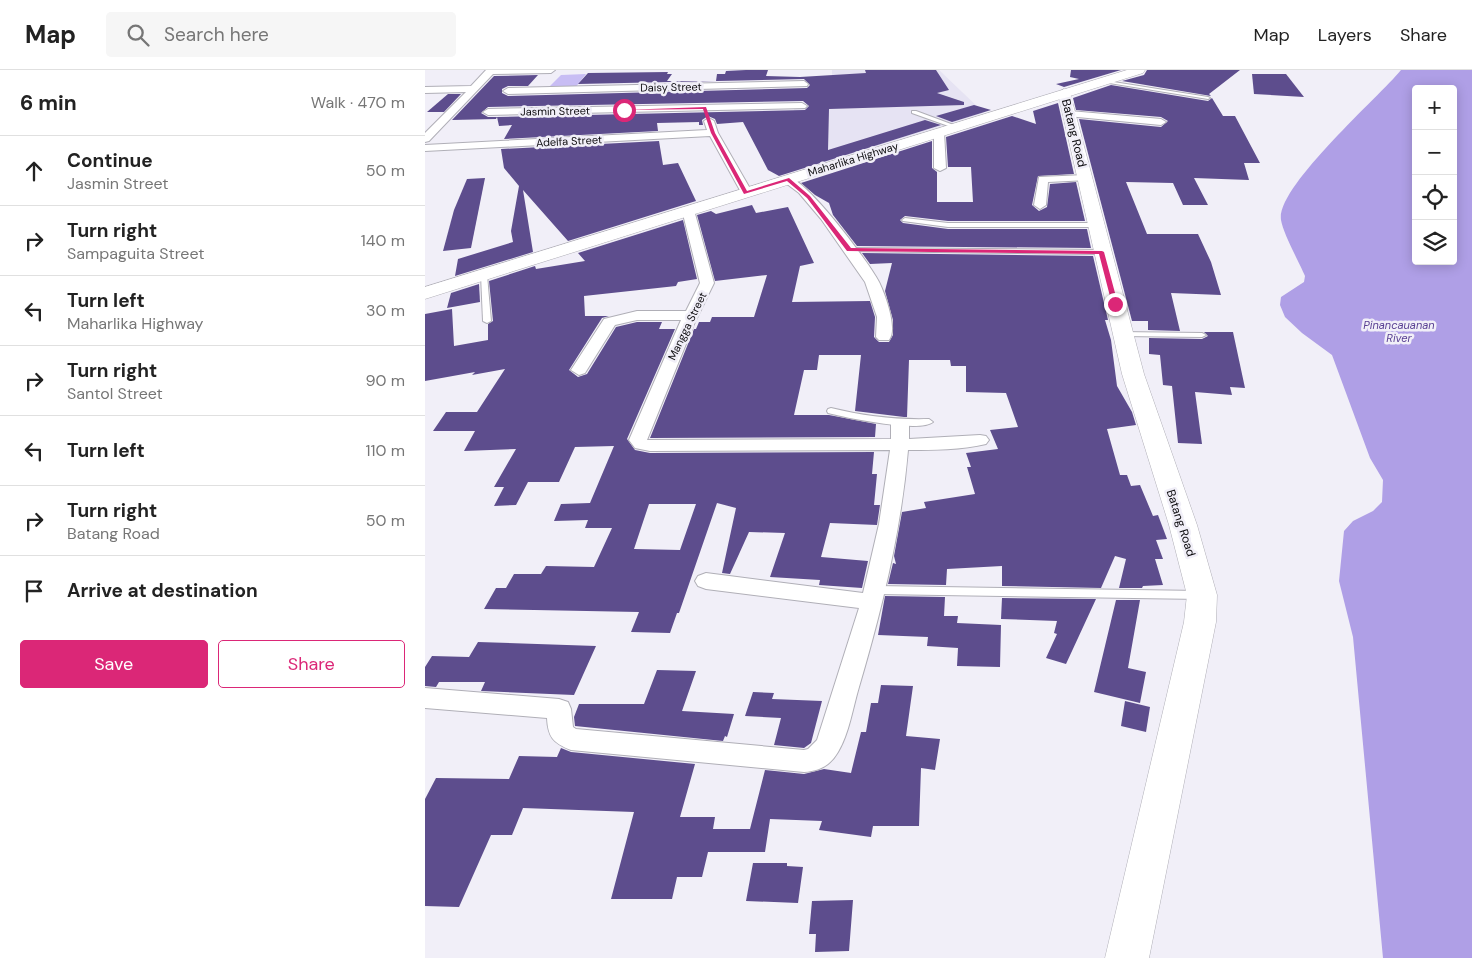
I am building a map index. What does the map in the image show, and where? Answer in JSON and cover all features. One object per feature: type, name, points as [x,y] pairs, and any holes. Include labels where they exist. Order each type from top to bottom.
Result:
[{"type":"street","points":[[425,140],[491,71],[551,70]]},
{"type":"street","name":"Maharlika Highway","points":[[425,293],[939,132],[1067,104],[1103,81],[1139,70]]},
{"type":"street","points":[[683,76],[704,108],[713,133],[745,192]]},
{"type":"street","name":"Daisy Street","points":[[508,91],[803,84]]},
{"type":"street","points":[[425,90],[472,90]]},
{"type":"street","points":[[1067,104],[1161,122]]},
{"type":"street","name":"Batang Road","points":[[1067,104],[1122,334],[1133,374],[1183,525],[1202,595],[1200,622],[1127,958]]},
{"type":"street","name":"Jasmin Street","points":[[490,110],[802,106]]},
{"type":"street","points":[[433,113],[450,112]]},
{"type":"street","points":[[939,132],[940,168]]},
{"type":"street","name":"Adelfa Street","points":[[425,148],[713,133]]},
{"type":"street","points":[[1040,205],[1043,179],[1085,178]]},
{"type":"street","points":[[787,179],[808,197],[872,282],[884,317],[884,337]]},
{"type":"street","name":"Mangga Street","points":[[688,210],[707,283],[705,291],[690,315],[638,440],[641,444],[650,446],[900,433]]},
{"type":"street","points":[[579,370],[609,322],[613,320],[627,316],[690,315]]},
{"type":"street","points":[[425,698],[559,709],[561,733],[571,739],[804,761],[815,760],[828,746],[875,596],[890,526],[900,433],[942,444],[980,440]]},
{"type":"street","points":[[707,582],[875,596]]},
{"type":"lane","points":[[1103,81],[1208,98]]},
{"type":"lane","points":[[914,112],[956,127]]},
{"type":"lane","points":[[905,220],[948,225],[1097,225]]},
{"type":"lane","points":[[849,249],[1102,252]]},
{"type":"lane","points":[[484,274],[487,321]]},
{"type":"lane","points":[[1122,334],[1202,335]]},
{"type":"lane","points":[[831,412],[863,420],[900,433],[929,422]]},
{"type":"lane","points":[[875,596],[1202,595]]},
{"type":"shaded area","points":[[832,70],[939,70],[984,113],[803,169],[795,141],[794,109],[832,107]]},
{"type":"shaded area","points":[[586,74],[575,88],[548,88],[561,75]]},
{"type":"water","name":"Pinancauanan River","points":[[1401,70],[1472,70],[1472,958],[1383,958],[1353,637],[1339,581],[1344,531],[1353,521],[1373,511],[1382,502],[1383,480],[1370,458],[1332,355],[1302,333],[1285,317],[1280,305],[1281,297],[1304,282],[1305,276],[1282,226],[1281,220],[1284,205],[1294,187],[1331,143]]},
{"type":"building","points":[[768,70],[766,76],[800,77],[866,73],[865,70],[936,70],[949,90],[937,93],[964,102],[964,105],[829,109],[828,150],[925,120],[941,125],[779,176],[768,170],[743,122],[717,124],[715,119],[708,116],[702,120],[703,125],[699,125],[699,122],[657,123],[658,131],[504,139],[512,125],[499,126],[497,117],[496,119],[452,120],[494,76],[538,75],[528,86],[508,86],[502,89],[502,93],[508,96],[807,88],[810,85],[804,79],[716,81],[717,74],[725,74],[726,71]],"holes":[[[803,101],[809,106],[805,110],[488,117],[481,113],[488,107]]]},
{"type":"building","points":[[1071,70],[1121,70],[1064,87],[1056,84],[1079,79],[1070,77]]},
{"type":"building","points":[[1147,70],[1240,70],[1209,94],[1211,96],[1122,81],[1144,75]]},
{"type":"building","points":[[668,72],[667,74],[672,74],[667,81],[714,81],[578,84],[588,73]]},
{"type":"building","points":[[1252,74],[1286,74],[1304,97],[1254,94]]},
{"type":"building","points":[[1111,85],[1208,101],[1212,98],[1223,116],[1235,116],[1260,163],[1244,163],[1249,180],[1194,178],[1208,205],[1183,205],[1173,183],[1126,182],[1147,234],[1198,234],[1211,262],[1221,295],[1171,293],[1180,331],[1148,330],[1148,321],[1132,321],[1079,119],[1161,127],[1168,121],[1161,117],[1076,110],[1073,98]]},
{"type":"building","points":[[448,94],[461,94],[444,112],[427,112]]},
{"type":"building","points":[[1058,103],[1074,174],[1038,176],[1032,205],[1039,211],[1047,207],[1050,184],[1076,182],[1085,221],[948,221],[905,216],[900,220],[903,223],[948,229],[1087,229],[1091,248],[857,246],[833,215],[829,203],[815,195],[801,183],[932,141],[932,168],[937,172],[937,202],[973,202],[971,167],[948,167],[946,137],[1012,116],[1036,124],[1033,111]]},
{"type":"building","points":[[974,105],[991,110],[952,122],[936,116]]},
{"type":"building","points":[[659,141],[663,165],[678,163],[696,201],[568,241],[523,190],[533,252],[455,276],[458,259],[513,242],[511,231],[519,186],[504,168],[501,149]]},
{"type":"building","points":[[485,178],[471,248],[443,251],[454,210],[467,179]]},
{"type":"building","points":[[752,205],[756,213],[788,207],[814,263],[800,266],[792,302],[870,301],[875,317],[874,337],[879,342],[889,342],[893,335],[893,320],[885,291],[892,263],[870,264],[862,253],[1093,256],[1108,320],[1105,320],[1111,340],[1117,386],[1132,412],[1136,425],[1107,429],[1120,475],[1127,475],[1131,486],[1140,485],[1153,516],[1158,515],[1167,539],[1156,540],[1163,559],[1155,559],[1163,585],[1143,586],[1142,588],[1119,588],[1126,559],[1115,556],[1101,588],[1002,586],[1002,566],[947,569],[946,585],[888,584],[893,563],[896,564],[894,556],[902,512],[926,508],[924,502],[975,494],[967,467],[971,467],[966,453],[998,449],[990,430],[1018,427],[1006,393],[966,392],[966,366],[951,366],[950,360],[909,360],[907,417],[855,411],[861,355],[819,355],[817,370],[804,370],[794,415],[829,415],[876,424],[875,437],[650,438],[694,329],[696,329],[699,322],[710,322],[712,317],[754,317],[767,275],[715,281],[697,215],[711,211],[716,214]]},
{"type":"building","points":[[683,220],[697,279],[678,282],[676,286],[584,296],[585,316],[609,316],[602,318],[569,370],[578,377],[587,374],[616,327],[637,322],[662,322],[659,329],[675,329],[627,439],[635,450],[650,453],[874,452],[872,474],[877,474],[874,505],[880,505],[877,525],[830,523],[821,557],[868,561],[862,588],[819,585],[820,580],[770,577],[785,533],[749,532],[730,574],[722,573],[736,508],[717,503],[679,613],[677,613],[670,633],[631,632],[639,612],[484,609],[496,588],[506,588],[514,574],[541,574],[546,566],[594,567],[612,528],[585,528],[588,520],[554,521],[561,504],[590,503],[614,446],[575,447],[559,482],[528,482],[516,505],[494,506],[504,487],[494,487],[516,449],[464,451],[475,431],[433,431],[446,412],[477,412],[505,369],[425,381],[425,314],[452,309],[454,346],[488,340],[488,324],[493,321],[489,281],[535,266],[536,269],[585,261],[578,253]],"holes":[[[649,504],[696,504],[680,550],[634,549]]]},
{"type":"building","points":[[479,284],[480,302],[447,308],[451,293]]},
{"type":"building","points":[[1204,332],[1233,332],[1245,388],[1230,387],[1232,395],[1195,392],[1202,444],[1178,443],[1172,386],[1163,385],[1160,355],[1149,354],[1149,338],[1202,339],[1208,336]]},
{"type":"building","points":[[885,596],[945,597],[944,616],[958,616],[957,623],[1001,625],[1000,667],[957,666],[958,648],[927,646],[928,637],[878,635]]},
{"type":"building","points":[[1002,598],[1096,599],[1066,664],[1046,658],[1057,634],[1054,633],[1057,621],[1001,619]]},
{"type":"building","points":[[1116,600],[1140,600],[1128,668],[1146,672],[1140,703],[1094,692]]},
{"type":"building","points":[[478,642],[596,646],[574,695],[481,691],[485,682],[439,682],[436,687],[425,686],[425,667],[432,656],[469,657]]},
{"type":"building","points":[[657,670],[696,671],[682,711],[734,714],[727,737],[725,736],[723,741],[575,726],[574,717],[579,704],[644,704]]},
{"type":"building","points":[[881,685],[913,686],[906,736],[940,739],[935,770],[921,768],[919,826],[873,826],[871,837],[819,830],[822,821],[770,819],[765,852],[708,852],[702,877],[677,877],[672,899],[611,899],[634,812],[523,808],[512,835],[491,835],[459,907],[425,906],[425,799],[436,778],[509,779],[519,756],[557,757],[561,748],[571,752],[695,764],[680,817],[715,817],[713,829],[750,829],[765,770],[804,774],[824,769],[851,773],[861,732],[866,732],[871,703],[878,703]]},
{"type":"building","points":[[753,692],[774,693],[772,699],[822,701],[811,743],[804,748],[774,745],[781,718],[745,716]]},
{"type":"building","points":[[1125,701],[1150,707],[1146,732],[1121,726]]},
{"type":"building","points":[[753,863],[787,863],[787,866],[803,867],[798,903],[746,901]]},
{"type":"building","points":[[853,900],[849,951],[815,952],[816,934],[809,934],[812,901]]},
{"type":"route","points":[[624,110],[704,108],[713,133],[745,192],[787,179],[803,191],[825,216],[849,249],[1102,252],[1115,304]]}]
